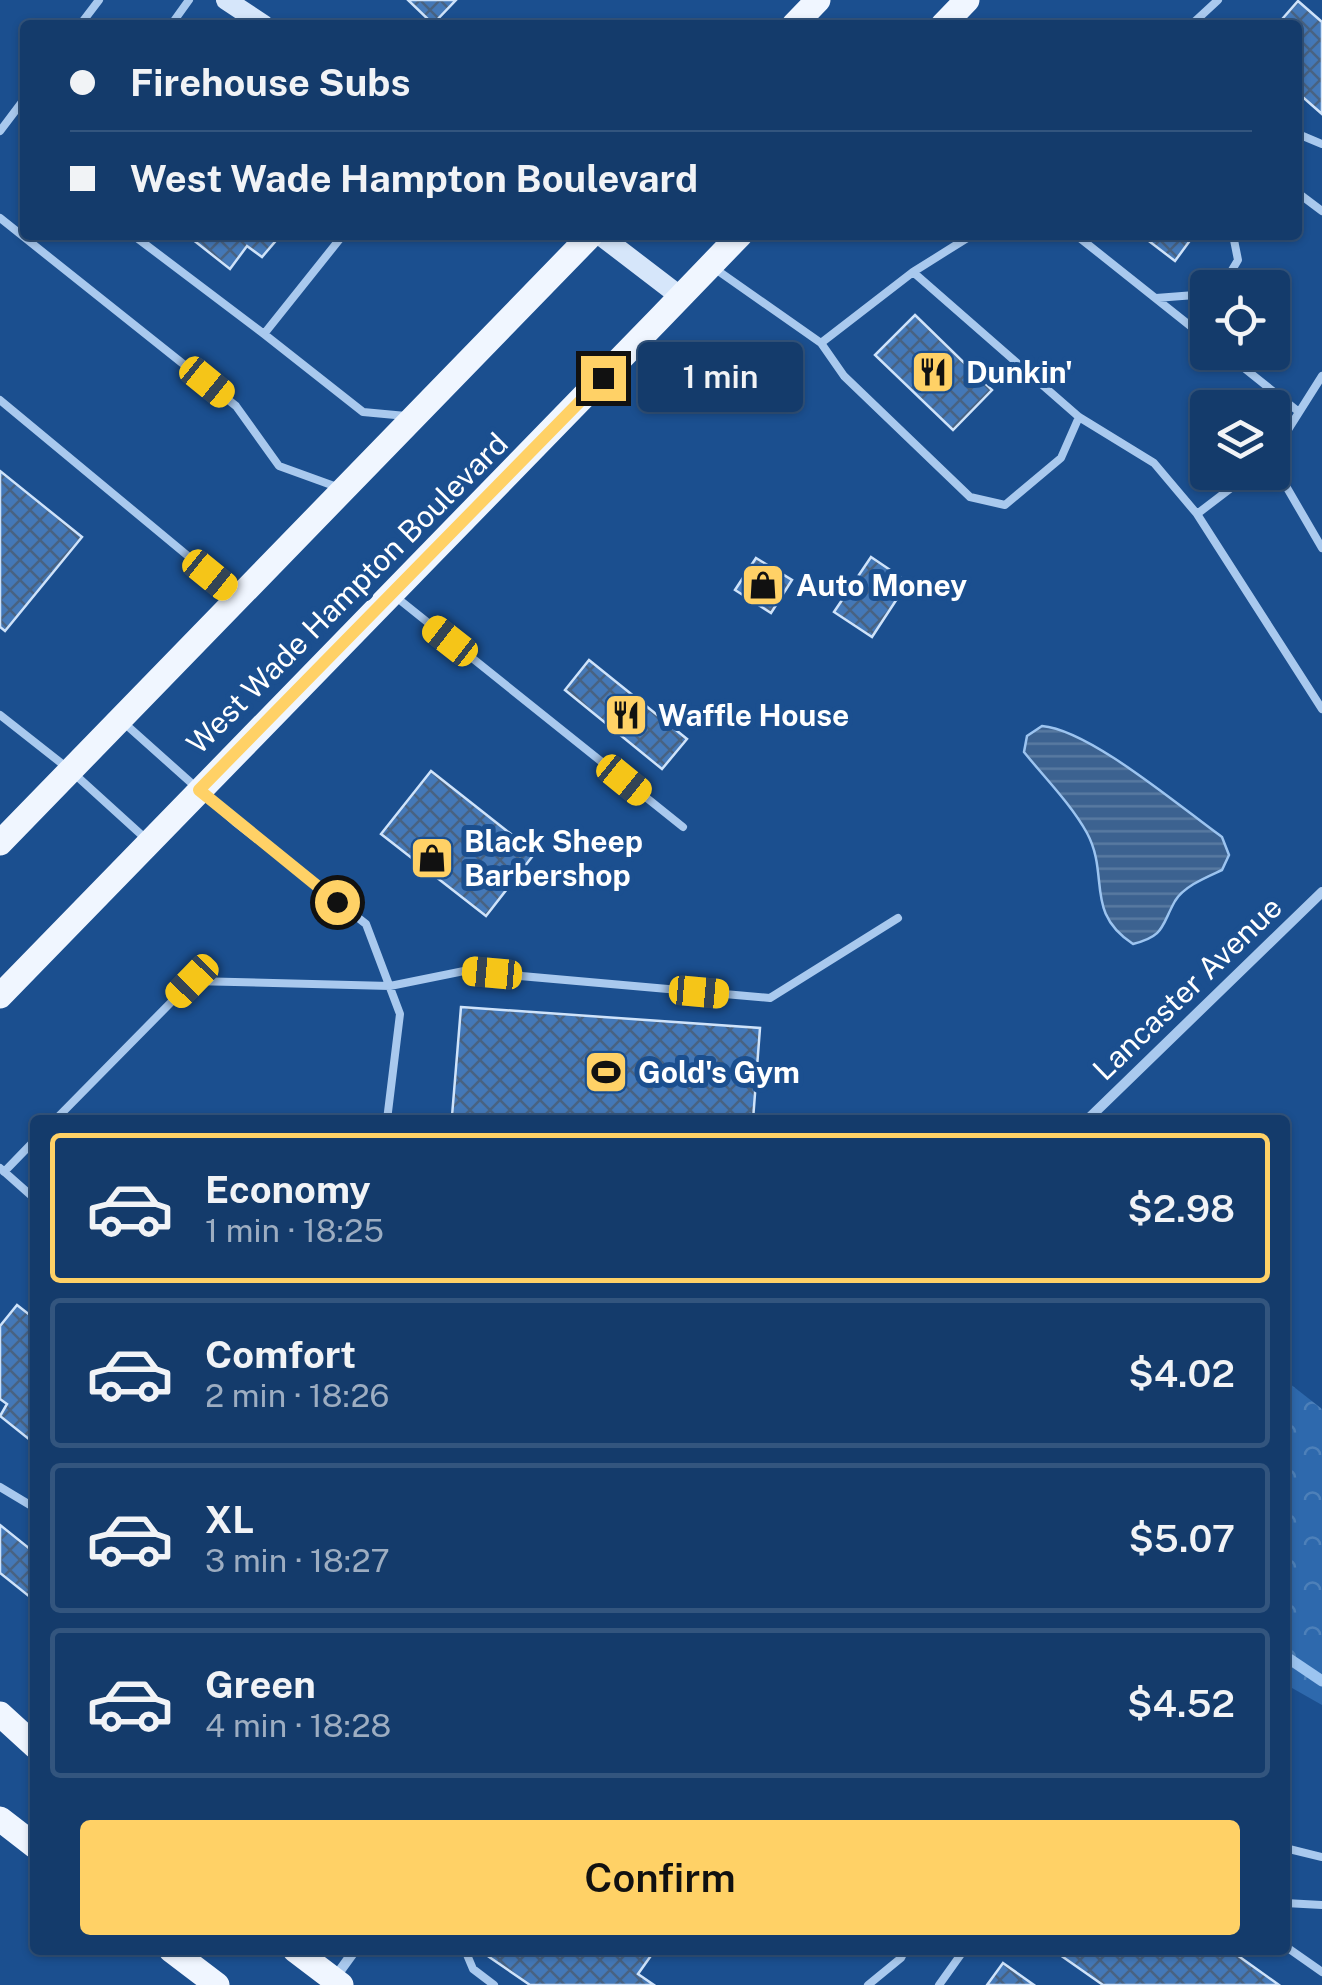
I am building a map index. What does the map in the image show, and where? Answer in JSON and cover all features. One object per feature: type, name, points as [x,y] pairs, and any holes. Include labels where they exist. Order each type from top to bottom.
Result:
[{"type":"main road","points":[[799,20],[818,0]]},
{"type":"main road","points":[[948,20],[967,0]]},
{"type":"main road","points":[[0,842],[586,240]]},
{"type":"main road","name":"West Wade Hampton Boulevard","points":[[0,996],[735,240]]},
{"type":"main road","points":[[0,1714],[30,1741]]},
{"type":"main road","points":[[0,1820],[30,1842]]},
{"type":"main road","points":[[178,1955],[217,1985]]},
{"type":"main road","points":[[302,1955],[337,1982]]},
{"type":"street","points":[[226,0],[256,20]]},
{"type":"street","points":[[607,240],[681,297]]},
{"type":"street","name":"Lancaster Avenue","points":[[1092,1115],[1322,892]]},
{"type":"street","points":[[337,1982],[352,1955]]},
{"type":"lane","points":[[84,20],[99,0]]},
{"type":"lane","points":[[1196,20],[1218,0]]},
{"type":"lane","points":[[0,131],[20,105]]},
{"type":"lane","points":[[0,218],[20,234]]},
{"type":"lane","points":[[28,240],[236,406],[279,466],[346,490]]},
{"type":"lane","points":[[140,240],[363,412],[416,418]]},
{"type":"lane","points":[[264,334],[339,240]]},
{"type":"lane","points":[[821,343],[914,272],[964,240]]},
{"type":"lane","points":[[1082,240],[1190,325]]},
{"type":"lane","points":[[1232,270],[1238,260],[1234,240]]},
{"type":"lane","points":[[710,266],[821,343],[844,376],[970,498],[1005,506],[1062,458],[1079,418]]},
{"type":"lane","points":[[914,272],[1079,418],[1154,463],[1197,514],[1322,709]]},
{"type":"lane","points":[[1156,298],[1190,295]]},
{"type":"lane","points":[[1246,370],[1299,412]]},
{"type":"lane","points":[[1290,427],[1322,376]]},
{"type":"lane","points":[[0,400],[237,598]]},
{"type":"lane","points":[[1197,514],[1228,490]]},
{"type":"lane","points":[[1290,490],[1322,548]]},
{"type":"lane","points":[[392,595],[682,827]]},
{"type":"lane","points":[[0,715],[70,770],[149,842]]},
{"type":"lane","points":[[120,719],[199,790],[366,924],[400,1014],[388,1115]]},
{"type":"lane","points":[[60,1115],[192,981],[390,986],[464,970],[770,998],[898,918]]},
{"type":"lane","points":[[30,1145],[2,1170],[30,1195]]},
{"type":"lane","points":[[0,1486],[30,1505]]},
{"type":"lane","points":[[1290,1849],[1322,1856]]},
{"type":"lane","points":[[1290,1903],[1322,1905]]},
{"type":"lane","points":[[1290,1950],[1322,1972]]},
{"type":"lane","points":[[467,1955],[474,1969],[494,1985]]},
{"type":"lane","points":[[868,1985],[902,1955]]},
{"type":"lane","points":[[939,1985],[960,1955]]},
{"type":"green space","points":[[1290,1384],[1322,1409],[1322,1705],[1290,1687]]},
{"type":"shaded area","points":[[1042,726],[1062,731],[1109,755],[1222,837],[1229,855],[1222,870],[1184,891],[1161,929],[1151,937],[1133,944],[1108,919],[1094,849],[1087,833],[1024,752],[1027,736]]},
{"type":"building","points":[[408,0],[456,0],[437,20],[429,20]]},
{"type":"building","points":[[1298,1],[1322,22],[1322,114],[1302,96],[1302,20],[1281,20]]},
{"type":"building","points":[[193,240],[276,240],[262,257],[247,246],[230,269]]},
{"type":"building","points":[[1148,240],[1190,240],[1175,261]]},
{"type":"building","name":"Dunkin'","points":[[915,315],[992,390],[953,430],[875,355]]},
{"type":"building","points":[[0,471],[82,537],[5,631],[0,627]]},
{"type":"building","points":[[871,557],[908,582],[872,637],[834,612]]},
{"type":"building","name":"Auto Money","points":[[756,558],[792,580],[771,613],[735,590]]},
{"type":"building","name":"Waffle House","points":[[589,660],[687,739],[662,769],[565,690]]},
{"type":"building","points":[[431,771],[535,853],[486,916],[381,834]]},
{"type":"building","name":"Gold's Gym","points":[[461,1007],[760,1028],[753,1115],[452,1115]]},
{"type":"building","points":[[17,1305],[30,1315],[30,1440],[0,1416],[7,1404],[0,1399],[0,1326]]},
{"type":"building","points":[[0,1525],[30,1549],[30,1597],[0,1573]]},
{"type":"building","points":[[486,1955],[651,1955],[638,1974],[654,1985],[530,1985]]},
{"type":"building","points":[[1060,1955],[1237,1955],[1279,1985],[1103,1985]]},
{"type":"building","points":[[1003,1963],[1034,1985],[987,1985]]},
{"type":"waterway","points":[[1290,1659],[1322,1681]]},
{"type":"place","name":"Dunkin'","points":[[933,372]]},
{"type":"place","name":"Auto Money","points":[[763,585]]},
{"type":"place","name":"Waffle House","points":[[626,715]]},
{"type":"place","name":"Black Sheep Barbershop","points":[[432,858]]},
{"type":"place","name":"Gold's Gym","points":[[606,1072]]},
{"type":"route","points":[[337,902],[199,790],[603,378]]}]
